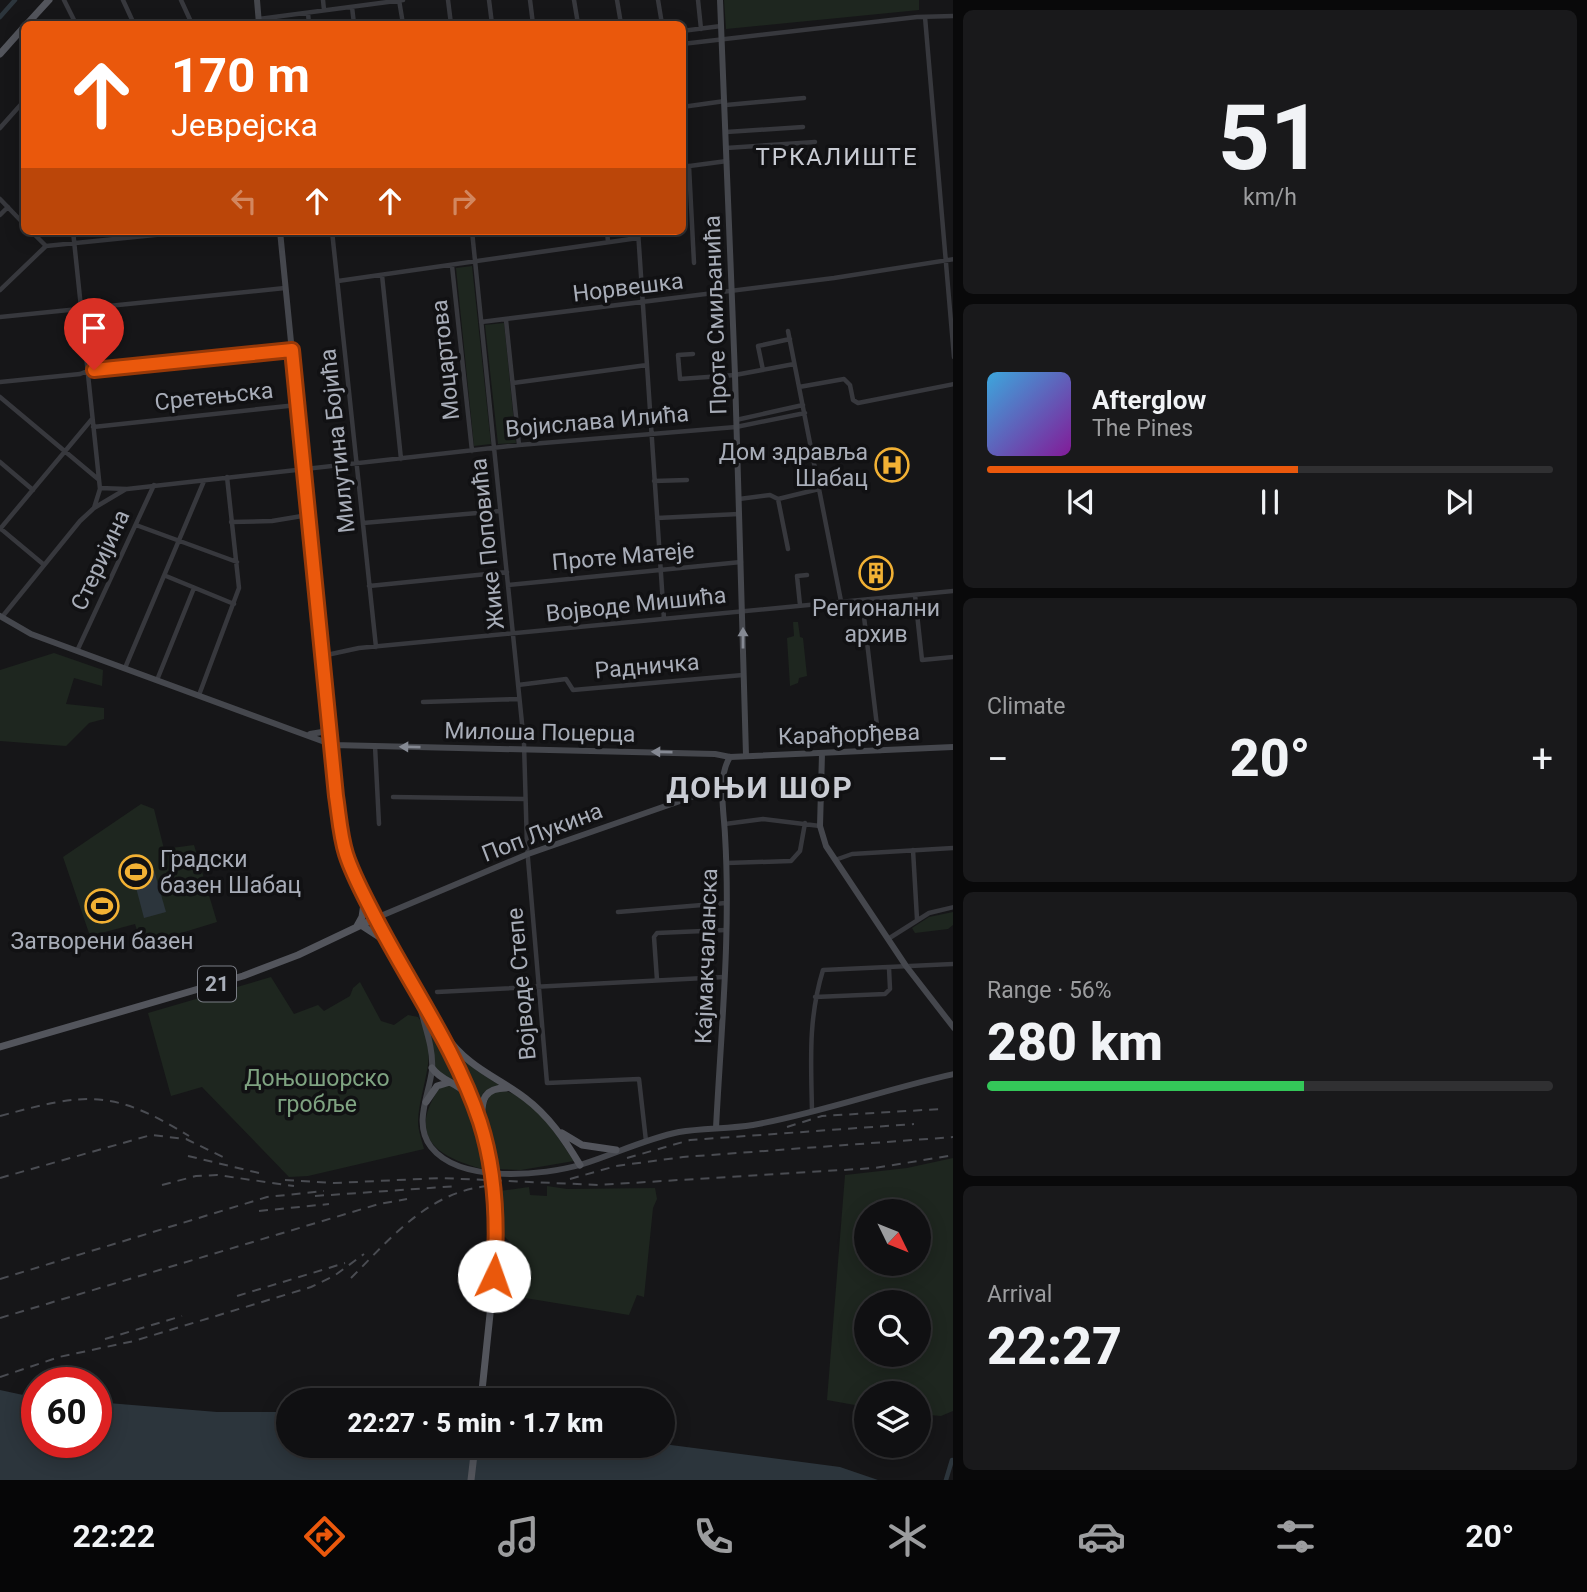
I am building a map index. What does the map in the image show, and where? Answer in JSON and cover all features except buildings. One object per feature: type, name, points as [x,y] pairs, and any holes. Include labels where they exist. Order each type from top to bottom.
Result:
[{"type":"main road","points":[[30,21],[49,0]]},
{"type":"main road","points":[[0,54],[21,31]]},
{"type":"main road","points":[[365,897],[359,926],[388,943]]},
{"type":"main road","points":[[376,918],[438,1031],[472,1100],[489,1158],[495,1199],[495,1266],[482,1388]]},
{"type":"main road","name":"21","points":[[0,1047],[243,976],[287,960],[376,918]]},
{"type":"main road","points":[[438,1031],[474,1067],[510,1088],[539,1110],[555,1127],[580,1165]]},
{"type":"main road","points":[[432,1068],[438,1076],[457,1085],[472,1100]]},
{"type":"main road","points":[[426,1102],[437,1086],[450,1082]]},
{"type":"main road","points":[[482,1130],[482,1103],[485,1095],[498,1088],[510,1088]]},
{"type":"main road","points":[[555,1127],[582,1145],[616,1150]]},
{"type":"main road","points":[[471,1480],[474,1458]]},
{"type":"street","points":[[64,0],[74,21]]},
{"type":"street","points":[[123,0],[133,21]]},
{"type":"street","points":[[181,0],[191,21]]},
{"type":"street","points":[[257,0],[259,21]]},
{"type":"street","points":[[323,0],[324,10]]},
{"type":"street","points":[[264,21],[401,0],[403,21]]},
{"type":"street","points":[[448,0],[451,21]]},
{"type":"street","points":[[489,0],[492,21]]},
{"type":"street","points":[[530,0],[533,21]]},
{"type":"street","points":[[574,0],[578,21]]},
{"type":"street","points":[[617,0],[620,21]]},
{"type":"street","points":[[658,0],[662,21]]},
{"type":"street","points":[[698,0],[701,29]]},
{"type":"street","name":"Проте Смиљанића","points":[[720,0],[740,514],[746,755]]},
{"type":"street","points":[[352,7],[354,21]]},
{"type":"street","points":[[308,13],[309,21]]},
{"type":"street","points":[[686,43],[953,16]]},
{"type":"street","points":[[925,17],[953,345]]},
{"type":"street","points":[[686,31],[721,26]]},
{"type":"street","points":[[686,107],[804,98]]},
{"type":"street","points":[[0,128],[21,104]]},
{"type":"street","points":[[726,132],[803,127]]},
{"type":"street","points":[[726,148],[815,142]]},
{"type":"street","points":[[694,262],[686,166],[727,161]]},
{"type":"street","points":[[0,199],[21,221]]},
{"type":"street","points":[[0,215],[8,207]]},
{"type":"street","points":[[35,235],[46,246]]},
{"type":"street","points":[[74,235],[100,488],[94,508]]},
{"type":"street","points":[[0,290],[46,246],[157,235]]},
{"type":"street","points":[[280,235],[336,796],[344,846],[376,918]]},
{"type":"street","name":"Милутина Бојића","points":[[332,235],[376,647]]},
{"type":"street","name":"Жике Поповића","points":[[472,235],[525,749],[528,854]]},
{"type":"street","points":[[607,235],[608,242]]},
{"type":"street","points":[[338,281],[638,238],[664,619]]},
{"type":"street","name":"Норвешка","points":[[481,322],[643,303],[953,259]]},
{"type":"street","name":"Моцартова","points":[[452,266],[472,451]]},
{"type":"street","points":[[382,275],[401,459]]},
{"type":"street","points":[[0,317],[285,288]]},
{"type":"street","points":[[506,320],[519,445]]},
{"type":"street","points":[[788,331],[841,601]]},
{"type":"street","points":[[763,370],[758,346],[790,339]]},
{"type":"street","points":[[0,382],[292,350]]},
{"type":"street","points":[[693,354],[678,355],[680,379],[735,375],[794,364]]},
{"type":"street","points":[[513,383],[647,365]]},
{"type":"street","points":[[799,387],[844,379],[850,384],[853,400],[858,403],[953,384]]},
{"type":"street","points":[[0,397],[99,480]]},
{"type":"street","name":"Сретењска","points":[[93,427],[297,405]]},
{"type":"street","points":[[736,423],[803,405]]},
{"type":"street","points":[[736,423],[805,413]]},
{"type":"street","points":[[43,564],[0,528],[93,419]]},
{"type":"street","name":"Војислава Илића","points":[[127,489],[736,423]]},
{"type":"street","points":[[0,462],[33,490]]},
{"type":"street","points":[[199,695],[239,588],[227,477]]},
{"type":"street","points":[[654,481],[687,480]]},
{"type":"street","points":[[125,668],[204,481]]},
{"type":"street","name":"Стеријина","points":[[77,651],[154,484]]},
{"type":"street","points":[[100,488],[127,489]]},
{"type":"street","points":[[127,489],[94,508],[43,564],[1,618],[31,634],[333,745]]},
{"type":"street","points":[[739,499],[770,495],[778,499],[819,489]]},
{"type":"street","points":[[778,499],[788,549]]},
{"type":"street","points":[[363,523],[500,511]]},
{"type":"street","points":[[231,522],[272,521],[309,514]]},
{"type":"street","points":[[657,518],[740,514]]},
{"type":"street","points":[[136,525],[237,562]]},
{"type":"street","name":"Проте Матеје","points":[[508,585],[741,562]]},
{"type":"street","points":[[369,586],[508,572]]},
{"type":"street","points":[[800,606],[797,578],[807,575]]},
{"type":"street","points":[[166,576],[233,604]]},
{"type":"street","points":[[157,680],[194,588]]},
{"type":"street","name":"Војводе Мишића","points":[[322,656],[376,647],[953,591]]},
{"type":"street","points":[[915,596],[922,660],[953,657]]},
{"type":"street","points":[[862,600],[880,751]]},
{"type":"street","name":"Радничка","points":[[518,685],[566,679],[573,690],[744,675]]},
{"type":"street","points":[[423,702],[519,699]]},
{"type":"street","points":[[306,734],[322,732],[330,720]]},
{"type":"street","name":"Милоша Поцерца","points":[[333,745],[715,754],[730,757],[746,755]]},
{"type":"street","points":[[375,746],[379,824]]},
{"type":"street","name":"Карађорђева","points":[[746,755],[953,747]]},
{"type":"street","points":[[822,754],[820,826],[824,843],[907,967],[953,1027]]},
{"type":"street","name":"Кајмакчаланска","points":[[716,1128],[726,930],[727,863],[723,786],[730,757]]},
{"type":"street","name":"Поп Лукина","points":[[376,918],[528,854],[723,786]]},
{"type":"street","points":[[393,797],[525,799]]},
{"type":"street","points":[[725,824],[764,819],[820,826]]},
{"type":"street","points":[[727,863],[791,861],[800,851],[805,823]]},
{"type":"street","points":[[835,860],[852,854],[953,848]]},
{"type":"street","points":[[913,850],[917,920]]},
{"type":"street","name":"Војводе Степе","points":[[528,854],[547,1083],[639,1079],[646,1141]]},
{"type":"street","points":[[618,912],[726,903]]},
{"type":"street","points":[[888,939],[934,910],[953,907]]},
{"type":"street","points":[[657,980],[654,937],[657,933],[726,930]]},
{"type":"street","points":[[812,1111],[811,1031],[815,997],[823,970],[953,964]]},
{"type":"street","points":[[815,997],[885,994],[890,991],[889,968]]},
{"type":"street","points":[[437,992],[724,977]]},
{"type":"street","points":[[418,997],[430,1043],[432,1068],[423,1125],[425,1136],[436,1153],[452,1163],[483,1172],[502,1174],[545,1171],[580,1165],[616,1150],[679,1132],[751,1125],[953,1074]]},
{"type":"green space","points":[[724,0],[919,0],[919,10],[726,29]]},
{"type":"green space","points":[[472,266],[491,444],[474,446],[456,268]]},
{"type":"green space","points":[[504,323],[516,443],[498,444],[485,325]]},
{"type":"green space","points":[[793,622],[798,622],[800,637],[803,638],[807,676],[799,678],[798,683],[790,686],[787,638],[794,636]]},
{"type":"green space","points":[[54,653],[103,670],[102,686],[74,678],[66,704],[104,708],[104,719],[89,723],[66,746],[0,741],[0,670]]},
{"type":"green space","name":"Градски базен Шабац","points":[[141,804],[154,809],[164,849],[194,845],[217,922],[142,945],[135,924],[90,936],[63,857]]},
{"type":"green space","points":[[953,912],[953,925],[948,929],[915,933],[912,928],[929,917]]},
{"type":"green space","name":"Доњошорско гробље","points":[[271,977],[294,1014],[318,1005],[324,1011],[350,996],[353,988],[360,982],[381,1021],[394,1025],[408,1015],[418,1017],[425,1030],[429,1055],[418,1122],[424,1149],[308,1176],[289,1177],[202,1087],[171,1096],[148,1013]]},
{"type":"green space","points":[[424,1013],[460,1083],[441,1076],[435,1070]]},
{"type":"green space","points":[[452,1049],[499,1085],[483,1093],[480,1110]]},
{"type":"green space","points":[[450,1085],[468,1099],[480,1133],[487,1170],[442,1152],[432,1143],[427,1132],[426,1119],[430,1104],[441,1086]]},
{"type":"green space","points":[[506,1091],[527,1102],[536,1111],[574,1161],[521,1170],[496,1169],[485,1106],[491,1093]]},
{"type":"green space","points":[[953,1158],[953,1411],[941,1416],[931,1415],[931,1381],[854,1381],[854,1405],[827,1400],[845,1175],[907,1168]]},
{"type":"green space","points":[[547,1186],[567,1189],[655,1188],[657,1199],[653,1208],[644,1297],[637,1295],[629,1315],[513,1296],[517,1249],[501,1233],[500,1191],[529,1187],[530,1195],[547,1196]]},
{"type":"shaded area","points":[[154,870],[166,912],[144,918],[133,876]]},
{"type":"shaded area","points":[[0,1390],[21,1395],[21,1458],[112,1458],[112,1403],[217,1412],[276,1412],[276,1458],[675,1458],[675,1446],[840,1467],[878,1480],[0,1480]]},
{"type":"waterway","points":[[0,17],[15,0]]},
{"type":"waterway","points":[[946,1480],[952,1460]]},
{"type":"railway","points":[[0,1116],[54,1103],[97,1099],[139,1109],[189,1136]]},
{"type":"railway","points":[[787,1127],[822,1116],[941,1109]]},
{"type":"railway","points":[[627,1158],[690,1140],[914,1124]]},
{"type":"railway","points":[[0,1178],[151,1135],[186,1139],[227,1159]]},
{"type":"railway","points":[[570,1179],[616,1166],[683,1157],[953,1137]]},
{"type":"railway","points":[[285,1180],[334,1183],[441,1178],[598,1185],[875,1168],[953,1155]]},
{"type":"railway","points":[[188,1156],[259,1173]]},
{"type":"railway","points":[[162,1185],[196,1176],[217,1175],[294,1186]]},
{"type":"railway","points":[[315,1196],[458,1186]]},
{"type":"railway","points":[[351,1278],[396,1233],[428,1208],[466,1190],[487,1186]]},
{"type":"railway","points":[[0,1279],[267,1197],[324,1191]]},
{"type":"railway","points":[[0,1318],[379,1204],[407,1199]]},
{"type":"railway","points":[[259,1211],[329,1204]]},
{"type":"railway","points":[[0,1377],[59,1357],[134,1341],[311,1287],[334,1276],[364,1254]]},
{"type":"railway","points":[[237,1296],[345,1263]]},
{"type":"railway","points":[[105,1339],[182,1316]]},
{"type":"place","name":"Дом здравља Шабац","points":[[892,465]]},
{"type":"place","name":"Регионални архив","points":[[876,573]]},
{"type":"place","name":"Градски базен Шабац","points":[[136,872]]},
{"type":"place","name":"Затворени базен","points":[[102,906]]},
{"type":"district","name":"ТРКАЛИШТЕ","points":[[837,157]]},
{"type":"district","name":"ДОЊИ ШОР","points":[[760,788]]},
{"type":"route","points":[[94,370],[292,350],[336,796],[344,846],[360,887],[457,1067],[476,1111],[493,1179],[496,1219],[494,1276]]}]
